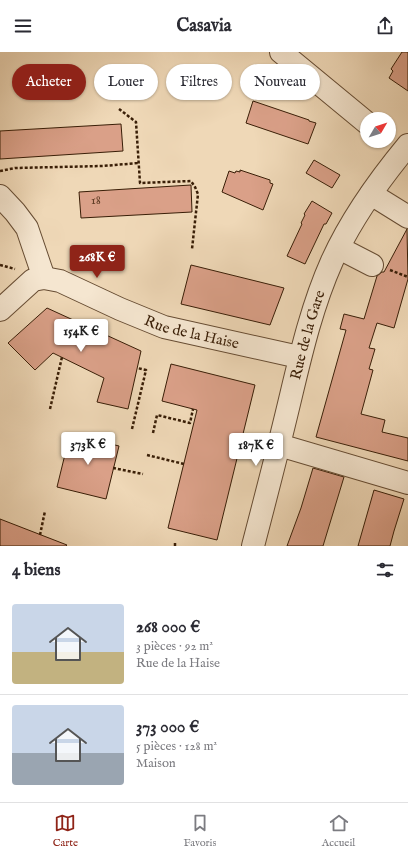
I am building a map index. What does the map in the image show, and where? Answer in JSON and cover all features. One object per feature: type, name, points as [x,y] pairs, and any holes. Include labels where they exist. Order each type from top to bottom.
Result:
[{"type":"street","points":[[281,52],[360,117]]},
{"type":"street","name":"Rue de la Gare","points":[[253,546],[279,445],[299,358],[321,288],[346,233],[386,172],[400,146]]},
{"type":"street","points":[[371,194],[408,217]]},
{"type":"street","points":[[0,196],[16,212],[27,228],[44,278],[33,280],[0,310]]},
{"type":"street","points":[[339,248],[372,265]]},
{"type":"street","name":"Rue de la Haise","points":[[44,278],[60,281],[120,309],[164,327],[299,358]]},
{"type":"street","points":[[279,445],[408,483]]},
{"type":"path","points":[[119,109],[136,122],[140,183],[191,181],[195,186],[198,194],[192,248]]},
{"type":"path","points":[[0,171],[15,168],[103,166],[139,163]]},
{"type":"path","points":[[50,409],[62,357]]},
{"type":"path","points":[[132,429],[146,370],[137,368]]},
{"type":"path","points":[[153,434],[157,415],[190,423],[193,409]]},
{"type":"path","points":[[147,456],[184,464]]},
{"type":"path","points":[[113,468],[143,474]]},
{"type":"path","points":[[40,535],[45,511]]},
{"type":"building","points":[[402,52],[408,52],[408,91],[389,78],[393,71],[391,69]]},
{"type":"building","points":[[253,101],[316,123],[308,144],[246,123]]},
{"type":"building","points":[[121,124],[123,151],[0,159],[0,131]]},
{"type":"building","points":[[314,160],[340,175],[332,188],[306,173]]},
{"type":"building","points":[[240,170],[270,180],[270,183],[273,184],[263,210],[222,192],[229,171],[235,173],[236,171],[240,172]]},
{"type":"building","points":[[191,185],[192,212],[81,218],[79,192]]},
{"type":"building","points":[[312,201],[332,213],[326,224],[324,224],[305,264],[287,256],[302,224],[304,214]]},
{"type":"building","points":[[407,229],[408,279],[394,328],[377,323],[369,348],[375,349],[369,369],[373,370],[361,414],[385,420],[382,432],[408,438],[408,461],[316,437],[346,330],[340,329],[344,314],[364,319],[377,276],[384,272]]},
{"type":"building","points":[[191,265],[284,288],[270,325],[181,304]]},
{"type":"building","points":[[47,308],[141,351],[128,409],[97,402],[104,378],[53,353],[35,370],[8,343]]},
{"type":"building","points":[[171,364],[255,385],[217,540],[168,528],[197,410],[162,401]]},
{"type":"building","points":[[70,434],[119,446],[106,499],[57,487]]},
{"type":"building","points":[[313,468],[344,477],[323,546],[287,546],[301,508]]},
{"type":"building","points":[[374,490],[404,499],[390,546],[358,546]]},
{"type":"building","points":[[0,519],[67,545],[0,546]]}]
